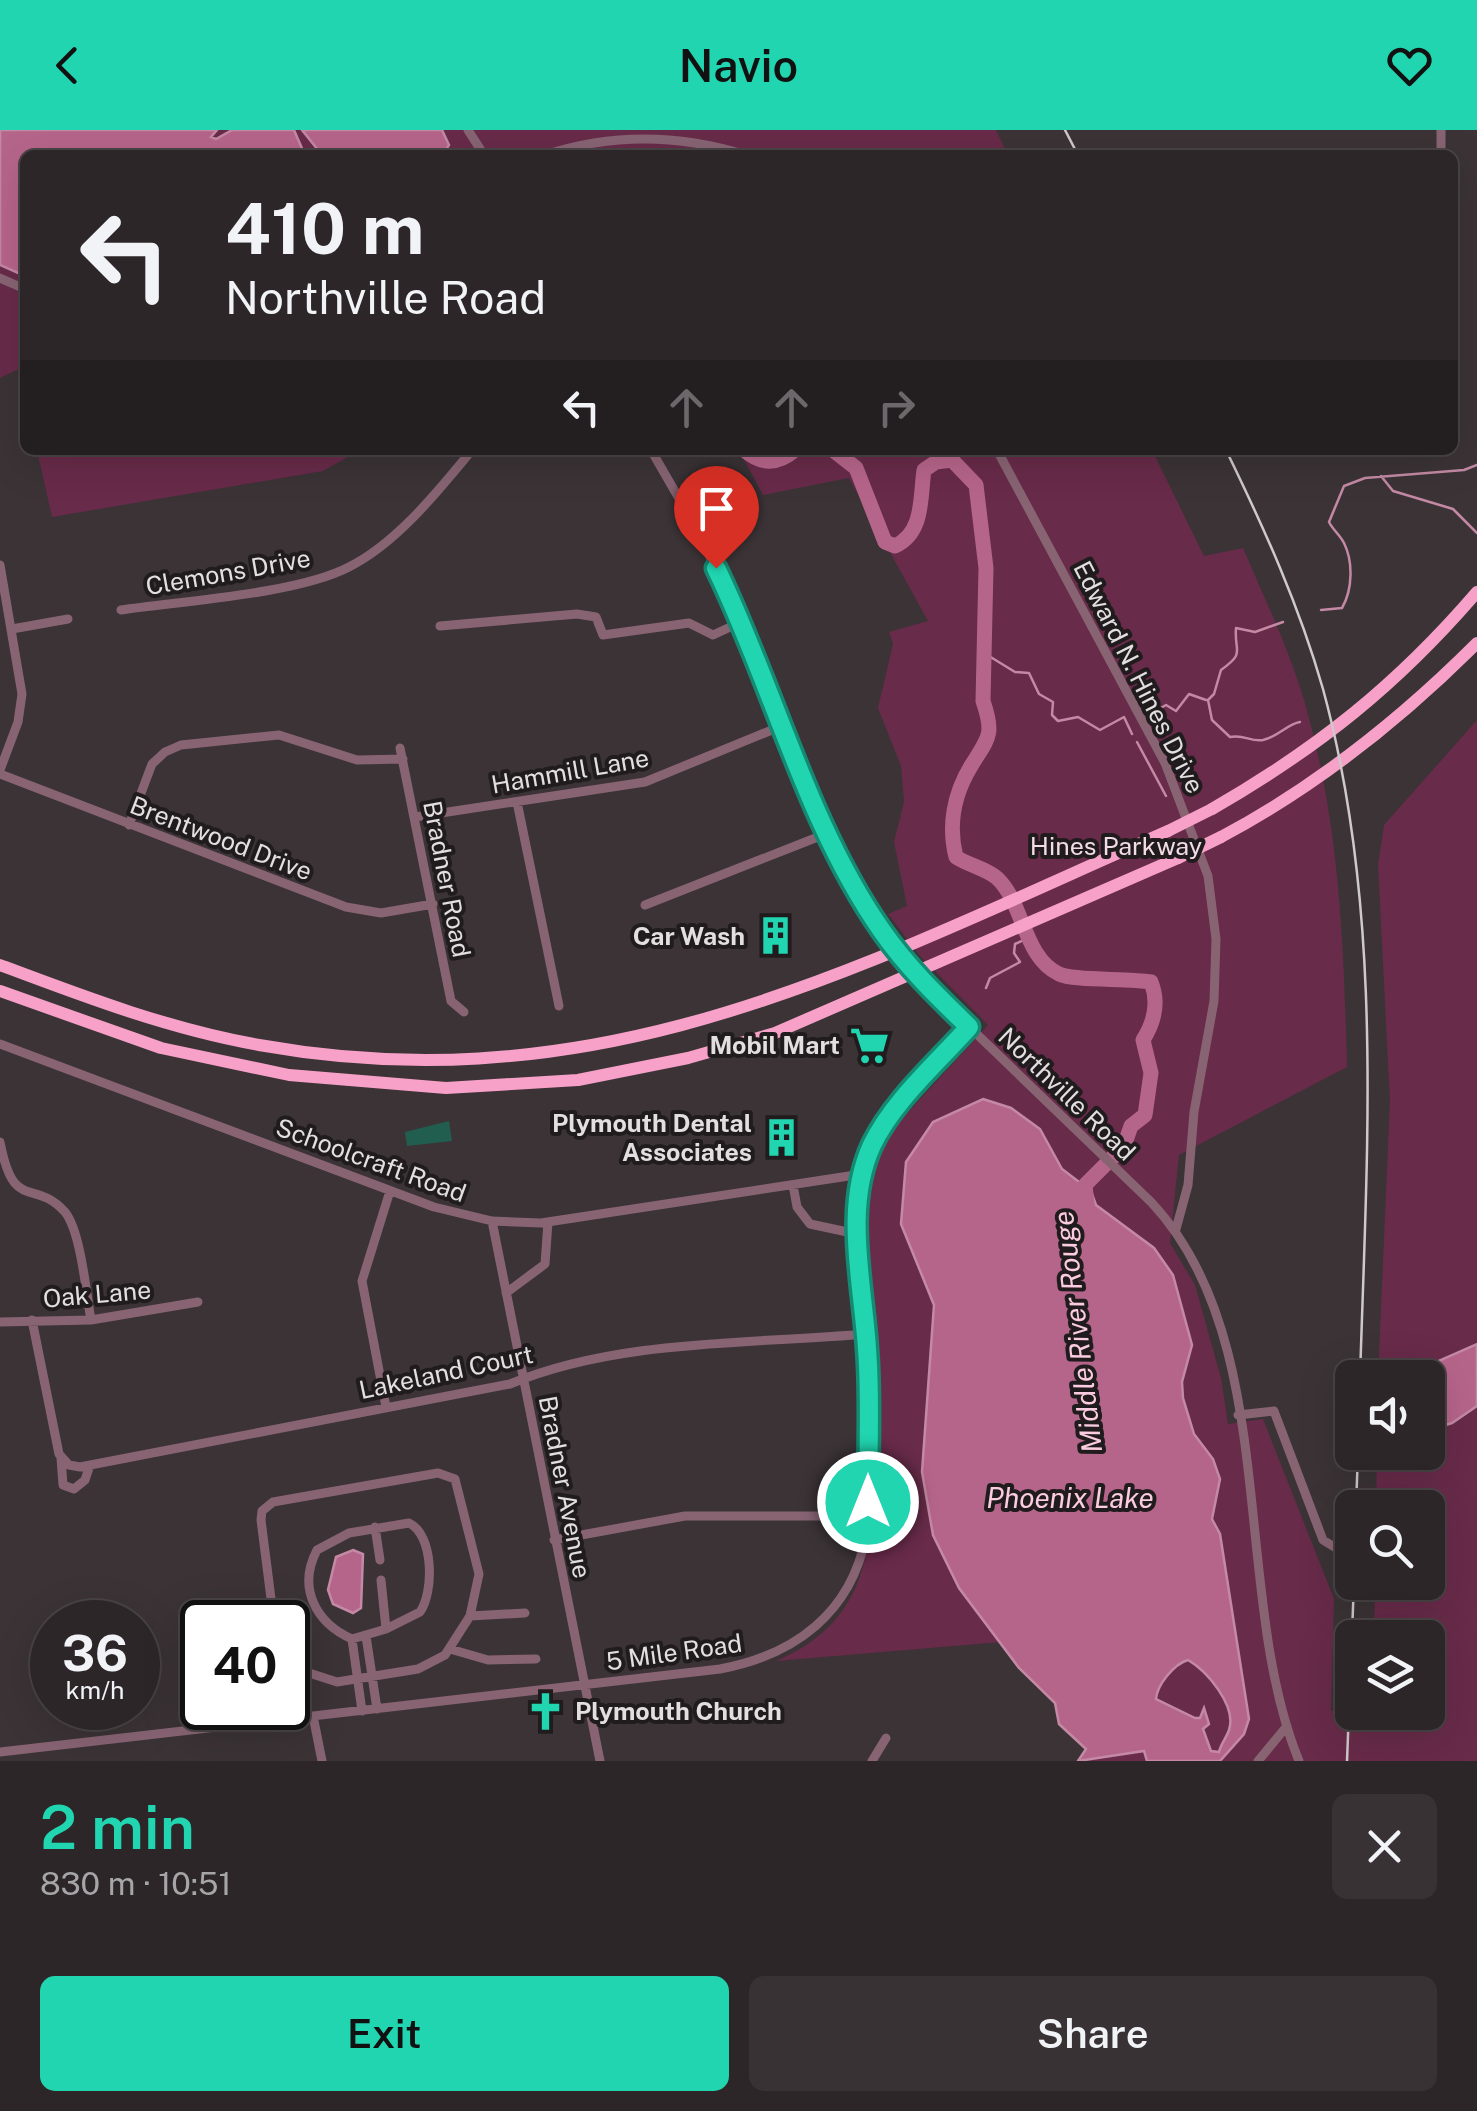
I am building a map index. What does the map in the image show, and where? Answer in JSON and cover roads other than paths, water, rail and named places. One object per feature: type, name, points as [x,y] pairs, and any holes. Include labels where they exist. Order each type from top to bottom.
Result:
[{"type":"highway","points":[[0,965],[120,1010],[257,1045],[358,1058],[517,1058],[653,1034],[738,1011],[830,978],[1212,810],[1352,718],[1420,655],[1477,592]]},
{"type":"highway","points":[[0,990],[161,1048],[288,1075],[446,1088],[578,1080],[659,1064],[775,1033],[1222,837],[1332,768],[1428,692],[1477,643]]},
{"type":"street","points":[[568,150],[620,139],[698,143],[730,150]]},
{"type":"street","name":"Clemons Drive","points":[[121,610],[292,584],[353,566],[381,546],[467,455]]},
{"type":"street","name":"Northville Road","points":[[655,455],[700,533],[828,832],[880,928],[932,991],[1176,1230],[1205,1283],[1226,1350],[1278,1691],[1299,1761]]},
{"type":"street","name":"Edward N. Hines Drive","points":[[1000,455],[1164,763],[1208,876],[1216,939],[1214,1001],[1194,1112],[1188,1185],[1176,1230]]},
{"type":"street","points":[[0,565],[22,702],[0,772]]},
{"type":"street","points":[[440,626],[588,614],[600,621],[603,635],[689,622],[712,634],[741,622]]},
{"type":"street","points":[[12,629],[68,619]]},
{"type":"street","name":"Hammill Lane","points":[[415,817],[645,782],[784,725]]},
{"type":"street","name":"Bradner Road","points":[[129,824],[152,764],[165,752],[182,745],[280,735],[357,760],[401,753],[451,1000],[464,1012]]},
{"type":"street","name":"Brentwood Drive","points":[[0,772],[358,910],[390,912],[433,904]]},
{"type":"street","points":[[517,802],[558,1006]]},
{"type":"street","points":[[645,905],[828,832]]},
{"type":"street","name":"5 Mile Road","points":[[0,1752],[720,1669],[788,1648],[819,1626],[842,1598],[860,1561],[867,1516],[866,1334],[857,1234],[862,1174],[873,1144],[888,1120],[969,1027]]},
{"type":"street","name":"Schoolcraft Road","points":[[0,1044],[390,1191],[449,1212],[492,1221],[548,1222],[862,1174]]},
{"type":"street","points":[[0,1142],[11,1180],[27,1193],[55,1204],[70,1220],[91,1320]]},
{"type":"street","points":[[793,1185],[800,1213],[810,1224],[857,1234]]},
{"type":"street","points":[[386,1407],[362,1281],[390,1191]]},
{"type":"street","name":"Bradner Avenue","points":[[492,1221],[600,1761]]},
{"type":"street","points":[[506,1293],[546,1264],[548,1222]]},
{"type":"street","name":"Oak Lane","points":[[0,1322],[91,1320],[198,1302]]},
{"type":"street","points":[[32,1320],[61,1458],[73,1466],[90,1465]]},
{"type":"street","name":"Lakeland Court","points":[[61,1458],[63,1485],[74,1489],[85,1480],[90,1465],[684,1346],[866,1334]]},
{"type":"street","points":[[1238,1415],[1274,1411],[1323,1540],[1335,1547]]},
{"type":"street","points":[[271,1600],[260,1520],[265,1507],[273,1502],[438,1473],[450,1475],[458,1483],[476,1552],[478,1590],[470,1616],[450,1649],[418,1669],[326,1680],[310,1674]]},
{"type":"street","points":[[554,1540],[685,1516],[867,1516]]},
{"type":"street","points":[[413,1525],[421,1532],[426,1548],[425,1604],[416,1616],[352,1639],[325,1624],[314,1608],[310,1590],[312,1560],[322,1545],[331,1540],[374,1527],[413,1525]]},
{"type":"street","points":[[374,1527],[380,1560]]},
{"type":"street","points":[[380,1580],[386,1629]]},
{"type":"street","points":[[470,1616],[525,1613]]},
{"type":"street","points":[[366,1636],[377,1710]]},
{"type":"street","points":[[352,1639],[362,1711]]},
{"type":"street","points":[[450,1649],[488,1660],[536,1659]]},
{"type":"street","points":[[313,1716],[322,1761]]},
{"type":"street","points":[[1258,1761],[1287,1726]]},
{"type":"street","points":[[872,1761],[886,1738]]},
{"type":"street","points":[[61,1746],[64,1761]]},
{"type":"water","points":[[0,130],[217,130],[211,137],[216,139],[232,130],[294,130],[303,150],[20,150],[20,274],[0,265]]},
{"type":"water","points":[[302,130],[442,130],[449,145],[446,150],[318,150]]},
{"type":"water","name":"Phoenix Lake","points":[[983,1099],[1011,1108],[1040,1129],[1062,1169],[1091,1191],[1096,1205],[1154,1248],[1173,1275],[1192,1345],[1182,1382],[1183,1398],[1194,1434],[1213,1459],[1220,1479],[1212,1519],[1220,1534],[1249,1719],[1244,1734],[1220,1761],[1147,1761],[1144,1751],[1078,1761],[1086,1749],[1059,1724],[1055,1703],[1019,1668],[959,1588],[933,1535],[922,1472],[934,1305],[901,1224],[906,1162],[933,1122]],"holes":[[[1188,1660],[1219,1690],[1229,1710],[1229,1730],[1219,1752],[1211,1751],[1203,1729],[1209,1724],[1204,1708],[1200,1718],[1195,1718],[1156,1699],[1172,1670]]]},
{"type":"water","points":[[1477,1344],[1477,1406],[1445,1425],[1445,1360],[1441,1360]]},
{"type":"water","points":[[353,1550],[363,1554],[361,1608],[353,1613],[333,1604],[328,1590],[336,1557]]},
{"type":"waterway","name":"Middle River Rouge","points":[[752,455],[769,461],[787,455]]},
{"type":"waterway","name":"Middle River Rouge","points":[[839,455],[856,468],[885,542],[895,546],[916,524],[924,470],[936,462],[952,460],[976,485],[986,568],[983,701],[989,730],[957,799],[953,822],[956,857],[997,878],[1013,901],[1038,955],[1059,974],[1151,982],[1154,1011],[1143,1040],[1151,1073],[1145,1115],[1131,1126],[1124,1146],[1085,1185],[1087,1205]]},
{"type":"waterway","points":[[1321,610],[1342,608],[1350,584],[1347,550],[1329,522],[1344,486],[1365,478],[1464,470],[1477,465]]},
{"type":"waterway","points":[[1381,476],[1393,491],[1453,509],[1477,533]]},
{"type":"waterway","points":[[1283,622],[1255,632],[1236,628],[1236,655],[1221,670],[1214,694],[1208,700],[1212,720],[1230,737],[1263,740],[1300,722]]},
{"type":"waterway","points":[[984,653],[1015,672],[1029,673],[1039,694],[1053,702],[1052,715],[1058,721],[1078,717],[1100,730],[1124,717],[1132,734]]},
{"type":"waterway","points":[[1159,709],[1166,705],[1176,711],[1189,694],[1206,700]]},
{"type":"waterway","points":[[1137,742],[1166,796]]},
{"type":"waterway","points":[[986,988],[990,978],[1020,962],[1014,953],[1015,944],[1030,937]]},
{"type":"railway","points":[[1065,130],[1075,150]]},
{"type":"railway","points":[[1228,455],[1280,567],[1314,658],[1342,773],[1356,859],[1367,1031],[1361,1360]]},
{"type":"railway","points":[[1357,1470],[1357,1490]]},
{"type":"railway","points":[[1347,1761],[1353,1600]]},
{"type":"place","name":"Car Wash","points":[[775,936]]},
{"type":"place","name":"Mobil Mart","points":[[870,1045]]},
{"type":"place","name":"Plymouth Dental Associates","points":[[782,1137]]},
{"type":"place","name":"Plymouth Church","points":[[545,1711]]},
{"type":"park label","name":"Hines Parkway","points":[[1116,846]]}]
